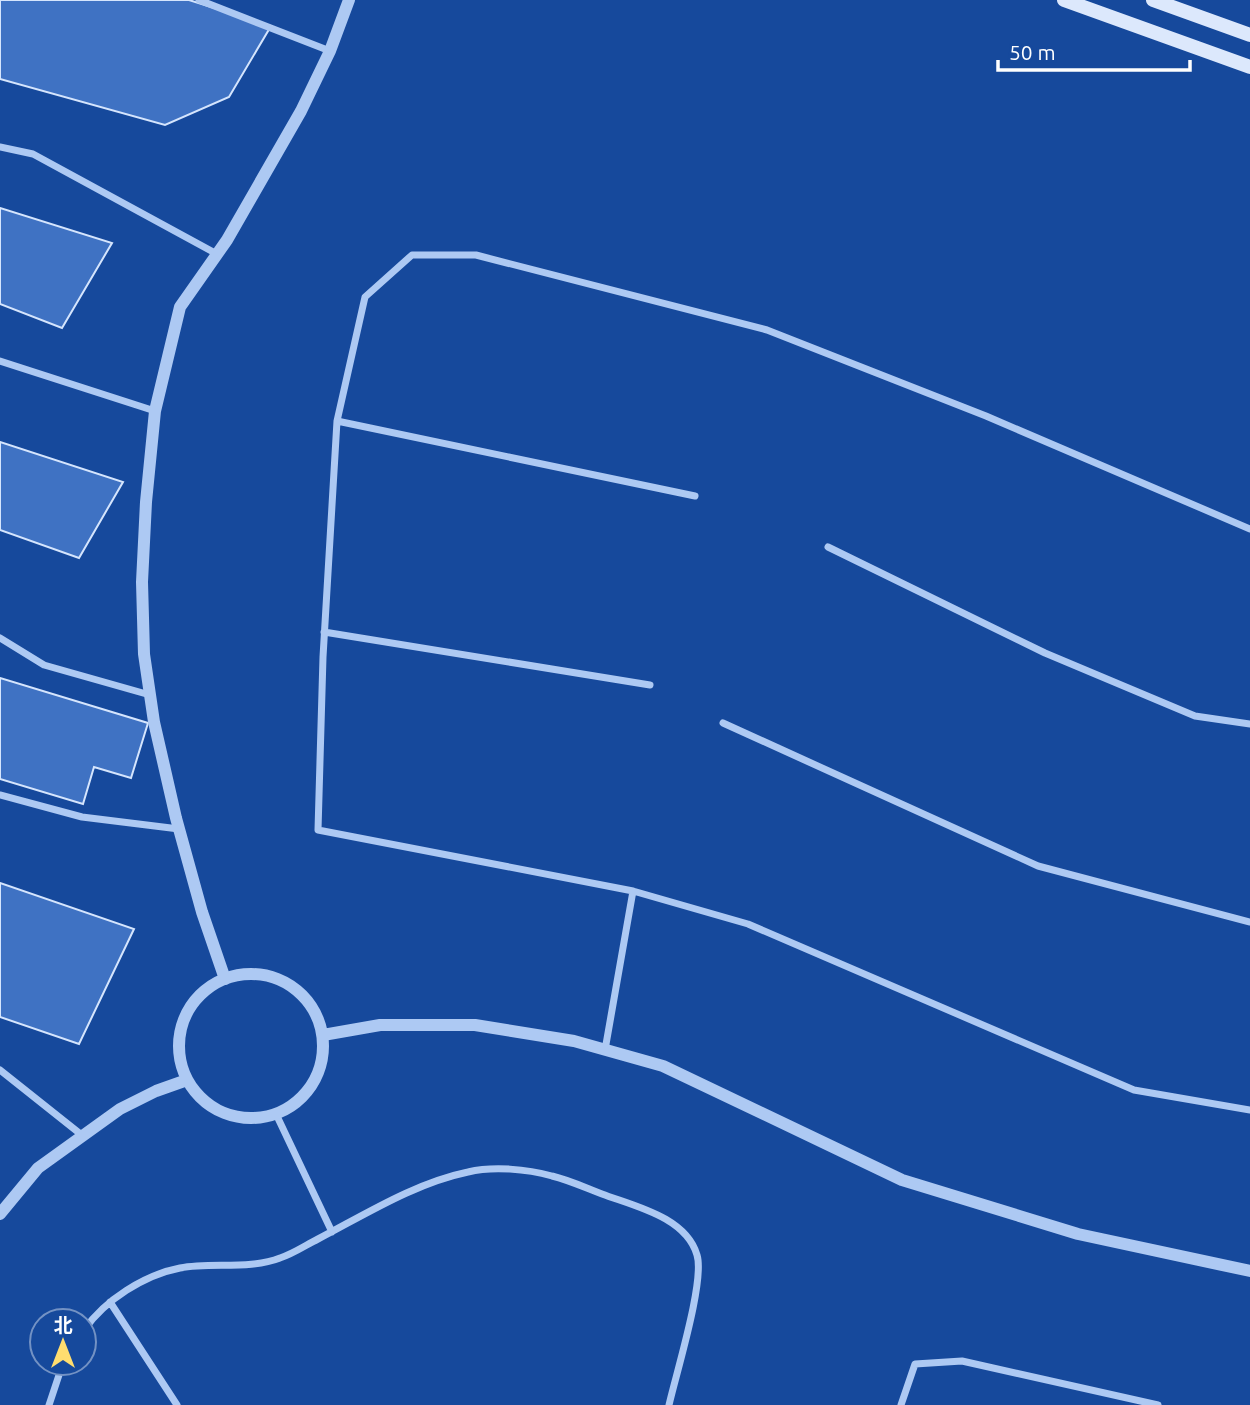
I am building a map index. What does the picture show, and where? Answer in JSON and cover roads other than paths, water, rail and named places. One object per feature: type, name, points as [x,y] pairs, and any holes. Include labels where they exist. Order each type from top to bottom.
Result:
[{"type":"main road","points":[[1064,0],[1250,68]]},
{"type":"main road","points":[[1153,0],[1250,35]]},
{"type":"street","points":[[199,0],[330,51]]},
{"type":"street","points":[[225,979],[202,912],[180,829],[154,722],[144,654],[142,582],[155,411],[180,307],[218,254],[301,111],[330,51],[349,0]]},
{"type":"street","points":[[0,147],[33,155],[218,254]]},
{"type":"street","points":[[1250,529],[986,416],[767,330],[476,255],[412,255],[365,297],[337,421],[324,632],[318,830],[633,891],[748,924],[1134,1090],[1250,1110]]},
{"type":"street","points":[[0,361],[155,411]]},
{"type":"street","points":[[337,421],[695,496]]},
{"type":"street","points":[[828,548],[1045,653],[1195,716],[1250,724]]},
{"type":"street","points":[[324,632],[650,685]]},
{"type":"street","points":[[0,638],[44,665],[150,695]]},
{"type":"street","points":[[723,723],[1038,866],[1250,922]]},
{"type":"street","points":[[0,795],[82,817],[180,829]]},
{"type":"street","points":[[605,1050],[633,891]]},
{"type":"street","points":[[250,974],[275,978],[298,991],[315,1011],[323,1035],[323,1060],[314,1083],[298,1102],[276,1114],[251,1119],[225,1114],[203,1100],[187,1080],[180,1057],[180,1033],[188,1010],[204,992],[225,979],[250,974]]},
{"type":"street","points":[[323,1035],[380,1025],[475,1025],[574,1041],[663,1066],[902,1180],[1078,1234],[1250,1271]]},
{"type":"street","points":[[0,1070],[83,1136]]},
{"type":"street","points":[[0,1214],[37,1168],[120,1109],[156,1091],[187,1080]]},
{"type":"street","points":[[276,1114],[332,1232]]},
{"type":"street","points":[[98,1315],[110,1303],[146,1279],[181,1268],[223,1267],[279,1259],[429,1184],[469,1171],[509,1169],[551,1175],[662,1218],[689,1237],[698,1256],[699,1273],[695,1300],[668,1405]]},
{"type":"street","points":[[110,1303],[177,1405]]},
{"type":"street","points":[[901,1405],[915,1364],[962,1361],[1158,1405]]},
{"type":"street","points":[[49,1405],[58,1377]]}]
